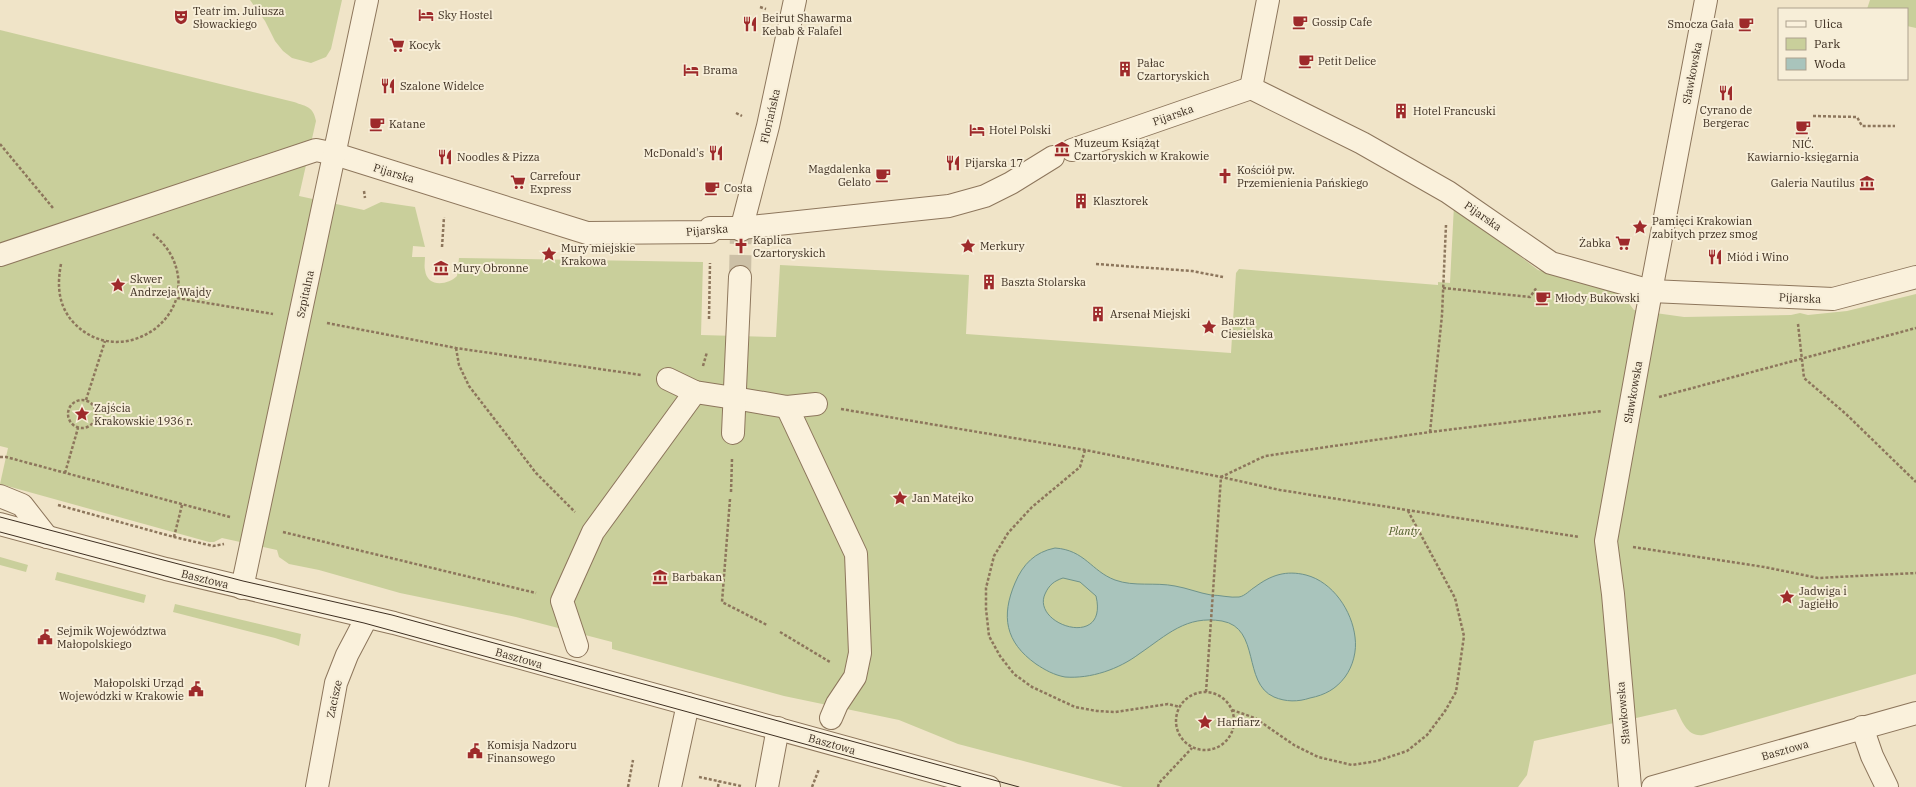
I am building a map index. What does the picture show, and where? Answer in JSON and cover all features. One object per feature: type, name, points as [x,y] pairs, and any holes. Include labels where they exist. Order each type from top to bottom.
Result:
[{"type":"street","name":"Szpitalna","points":[[242,588],[335,154],[366,0]]},
{"type":"street","name":"Floriańska","points":[[741,229],[768,126],[795,0]]},
{"type":"street","points":[[1251,88],[1268,0]]},
{"type":"street","name":"Sławkowska","points":[[1630,787],[1613,594],[1606,541],[1706,0]]},
{"type":"street","name":"Pijarska","points":[[131,211],[316,150],[335,154],[587,233],[710,232],[710,228],[741,229],[948,206],[985,196],[1063,153],[1251,88],[1362,143],[1448,192],[1551,263],[1651,291],[1795,298],[1833,299],[1916,277]]},
{"type":"street","points":[[0,255],[131,211]]},
{"type":"street","points":[[733,433],[740,277]]},
{"type":"street","points":[[668,379],[695,392],[787,407],[816,404]]},
{"type":"street","points":[[578,646],[562,601],[593,532],[695,392]]},
{"type":"street","points":[[787,407],[856,554],[860,653],[855,677],[837,704],[830,718]]},
{"type":"street","points":[[0,496],[22,506],[47,537]]},
{"type":"street","name":"Basztowa","points":[[0,524],[242,588],[366,617],[778,728],[989,787]]},
{"type":"street","name":"Zacisze","points":[[317,787],[336,682],[347,655],[366,617]]},
{"type":"street","points":[[670,787],[688,704]]},
{"type":"street","name":"Basztowa","points":[[1653,787],[1916,713]]},
{"type":"street","points":[[767,787],[778,728]]},
{"type":"street","points":[[1862,728],[1872,756],[1887,787]]},
{"type":"path","points":[[1813,116],[1857,117],[1862,126],[1895,126]]},
{"type":"path","points":[[0,144],[70,231],[58,278],[59,292],[63,306],[70,318],[79,328],[94,338],[117,343],[139,339],[152,332],[169,314],[177,298],[177,273],[171,256],[164,244],[131,211]]},
{"type":"path","points":[[1430,432],[1442,315],[1448,192]]},
{"type":"path","points":[[708,321],[710,262]]},
{"type":"path","points":[[1096,264],[1192,271],[1223,277]]},
{"type":"path","points":[[1443,288],[1530,297],[1541,281]]},
{"type":"path","points":[[177,298],[275,315]]},
{"type":"path","points":[[1795,298],[1804,378],[1846,414],[1916,482]]},
{"type":"path","points":[[319,322],[456,348],[668,379]]},
{"type":"path","points":[[1221,477],[1265,456],[1430,432],[1609,410],[1802,360],[1916,328]]},
{"type":"path","points":[[86,400],[105,341]]},
{"type":"path","points":[[695,392],[708,352],[708,344]]},
{"type":"path","points":[[456,348],[459,365],[469,386],[536,473],[593,532]]},
{"type":"path","points":[[86,400],[96,409],[96,418],[92,425],[78,428],[70,422],[68,418],[69,408],[76,401],[86,400]]},
{"type":"path","points":[[816,404],[1085,450],[1280,490],[1584,538]]},
{"type":"path","points":[[65,473],[78,428]]},
{"type":"path","points":[[1085,450],[1080,467],[1032,507],[1008,533],[994,556],[986,588],[986,609],[989,636],[1000,656],[1014,674],[1032,687],[1075,707],[1097,711],[1116,712],[1168,704],[1180,706]]},
{"type":"path","points":[[0,457],[6,457],[235,518]]},
{"type":"path","points":[[1206,692],[1214,595],[1221,477]]},
{"type":"path","points":[[730,492],[731,485]]},
{"type":"path","points":[[730,500],[722,602],[767,625]]},
{"type":"path","points":[[55,504],[174,537],[214,546],[226,544]]},
{"type":"path","points":[[174,537],[182,505]]},
{"type":"path","points":[[1232,710],[1255,718],[1294,745],[1318,757],[1352,765],[1377,761],[1407,751],[1427,735],[1456,692],[1464,636],[1455,598],[1407,510]]},
{"type":"path","points":[[275,530],[529,591],[562,601]]},
{"type":"path","points":[[1641,548],[1764,567],[1818,578],[1916,572]]},
{"type":"path","points":[[780,632],[835,665]]},
{"type":"path","points":[[1206,692],[1222,697],[1232,710],[1234,720],[1233,730],[1229,739],[1221,746],[1212,750],[1192,748],[1184,742],[1178,734],[1176,715],[1180,706],[1191,696],[1206,692]]},
{"type":"path","points":[[1158,787],[1159,783],[1192,748]]},
{"type":"path","points":[[628,787],[633,760]]},
{"type":"path","points":[[812,787],[818,772]]},
{"type":"path","points":[[698,777],[745,787]]},
{"type":"path","points":[[718,787],[719,781]]},
{"type":"green space","points":[[250,0],[342,0],[331,49],[326,57],[311,63],[292,58],[283,51],[275,41],[265,21]]},
{"type":"green space","points":[[1870,0],[1916,0],[1916,28],[1908,26],[1908,8],[1867,8]]},
{"type":"green space","name":"Planty","points":[[0,30],[306,106],[313,112],[316,121],[299,196],[364,210],[381,202],[415,207],[425,247],[413,246],[412,257],[425,257],[427,276],[434,282],[443,283],[457,276],[459,258],[703,262],[701,335],[776,337],[780,265],[969,275],[966,334],[1231,353],[1236,273],[1239,269],[1438,285],[1438,282],[1450,283],[1454,205],[1538,270],[1620,292],[1634,310],[1684,317],[1791,315],[1800,313],[1808,315],[1847,311],[1916,294],[1916,674],[1703,735],[1697,735],[1689,731],[1676,709],[1534,741],[1527,775],[1518,787],[1123,787],[958,744],[899,720],[784,696],[612,649],[612,642],[516,617],[400,593],[319,570],[289,564],[279,557],[277,550],[222,538],[214,542],[209,542],[0,484],[8,448],[0,446]]},
{"type":"green space","points":[[0,557],[28,565],[26,572],[0,565]]},
{"type":"green space","points":[[57,572],[146,595],[144,603],[55,580]]},
{"type":"green space","points":[[175,604],[301,634],[299,646],[275,638],[173,612]]},
{"type":"water","points":[[1055,548],[1074,553],[1107,576],[1122,582],[1167,585],[1211,595],[1239,597],[1267,579],[1285,573],[1306,575],[1325,584],[1333,591],[1340,599],[1350,617],[1355,637],[1355,653],[1352,663],[1348,673],[1342,681],[1325,693],[1296,701],[1278,699],[1264,690],[1258,680],[1247,644],[1242,634],[1234,626],[1222,621],[1209,620],[1198,621],[1178,628],[1123,664],[1104,672],[1095,675],[1075,677],[1065,677],[1053,674],[1036,664],[1018,647],[1012,637],[1007,617],[1008,606],[1018,576],[1030,560],[1041,552]],"holes":[[[1063,578],[1080,582],[1096,596],[1097,613],[1092,623],[1082,627],[1070,627],[1058,622],[1049,615],[1044,605],[1045,594],[1048,588],[1057,580]]]},
{"type":"tunnel","points":[[740,277],[741,230]]},
{"type":"tram line","points":[[0,517],[243,581],[392,615],[1019,787]]},
{"type":"tram line","points":[[0,532],[199,585],[364,623],[961,787]]},
{"type":"place","name":"Sky Hostel","points":[[426,15]]},
{"type":"place","name":"Teatr im. Juliusza Słowackiego","points":[[181,17]]},
{"type":"place","name":"Gossip Cafe","points":[[1300,22]]},
{"type":"place","name":"Beirut Shawarma Kebab & Falafel","points":[[750,24]]},
{"type":"place","name":"Smocza Gała","points":[[1746,24]]},
{"type":"place","name":"Kocyk","points":[[397,45]]},
{"type":"place","name":"Petit Delice","points":[[1306,61]]},
{"type":"place","name":"Pałac Czartoryskich","points":[[1125,69]]},
{"type":"place","name":"Brama","points":[[691,70]]},
{"type":"place","name":"Szalone Widelce","points":[[388,86]]},
{"type":"place","name":"Cyrano de Bergerac","points":[[1726,93]]},
{"type":"place","name":"Hotel Francuski","points":[[1401,111]]},
{"type":"place","name":"Katane","points":[[377,124]]},
{"type":"place","name":"NIĆ. Kawiarnio-księgarnia","points":[[1803,127]]},
{"type":"place","name":"Hotel Polski","points":[[977,130]]},
{"type":"place","name":"Muzeum Książąt Czartoryskich w Krakowie","points":[[1062,149]]},
{"type":"place","name":"McDonald's","points":[[716,153]]},
{"type":"place","name":"Noodles & Pizza","points":[[445,157]]},
{"type":"place","name":"Pijarska 17","points":[[953,163]]},
{"type":"place","name":"Magdalenka Gelato","points":[[883,175]]},
{"type":"place","name":"Kościół pw. Przemienienia Pańskiego","points":[[1225,176]]},
{"type":"place","name":"Carrefour Express","points":[[518,182]]},
{"type":"place","name":"Galeria Nautilus","points":[[1867,183]]},
{"type":"place","name":"Costa","points":[[712,188]]},
{"type":"place","name":"Klasztorek","points":[[1081,201]]},
{"type":"place","name":"Pamięci Krakowian zabitych przez smog","points":[[1640,227]]},
{"type":"place","name":"Żabka","points":[[1623,243]]},
{"type":"place","name":"Kaplica Czartoryskich","points":[[741,246]]},
{"type":"place","name":"Merkury","points":[[968,246]]},
{"type":"place","name":"Mury miejskie Krakowa","points":[[549,254]]},
{"type":"place","name":"Miód i Wino","points":[[1715,257]]},
{"type":"place","name":"Mury Obronne","points":[[441,268]]},
{"type":"place","name":"Baszta Stolarska","points":[[989,282]]},
{"type":"place","name":"Skwer Andrzeja Wajdy","points":[[118,285]]},
{"type":"place","name":"Młody Bukowski","points":[[1543,298]]},
{"type":"place","name":"Arsenał Miejski","points":[[1098,314]]},
{"type":"place","name":"Baszta Ciesielska","points":[[1209,327]]},
{"type":"place","name":"Zajścia Krakowskie 1936 r.","points":[[82,414]]},
{"type":"place","name":"Jan Matejko","points":[[900,498]]},
{"type":"place","name":"Barbakan","points":[[660,577]]},
{"type":"place","name":"Jadwiga i Jagiełło","points":[[1787,597]]},
{"type":"place","name":"Sejmik Województwa Małopolskiego","points":[[45,637]]},
{"type":"place","name":"Małopolski Urząd Wojewódzki w Krakowie","points":[[196,689]]},
{"type":"place","name":"Harfiarz","points":[[1205,722]]},
{"type":"place","name":"Komisja Nadzoru Finansowego","points":[[475,751]]}]
